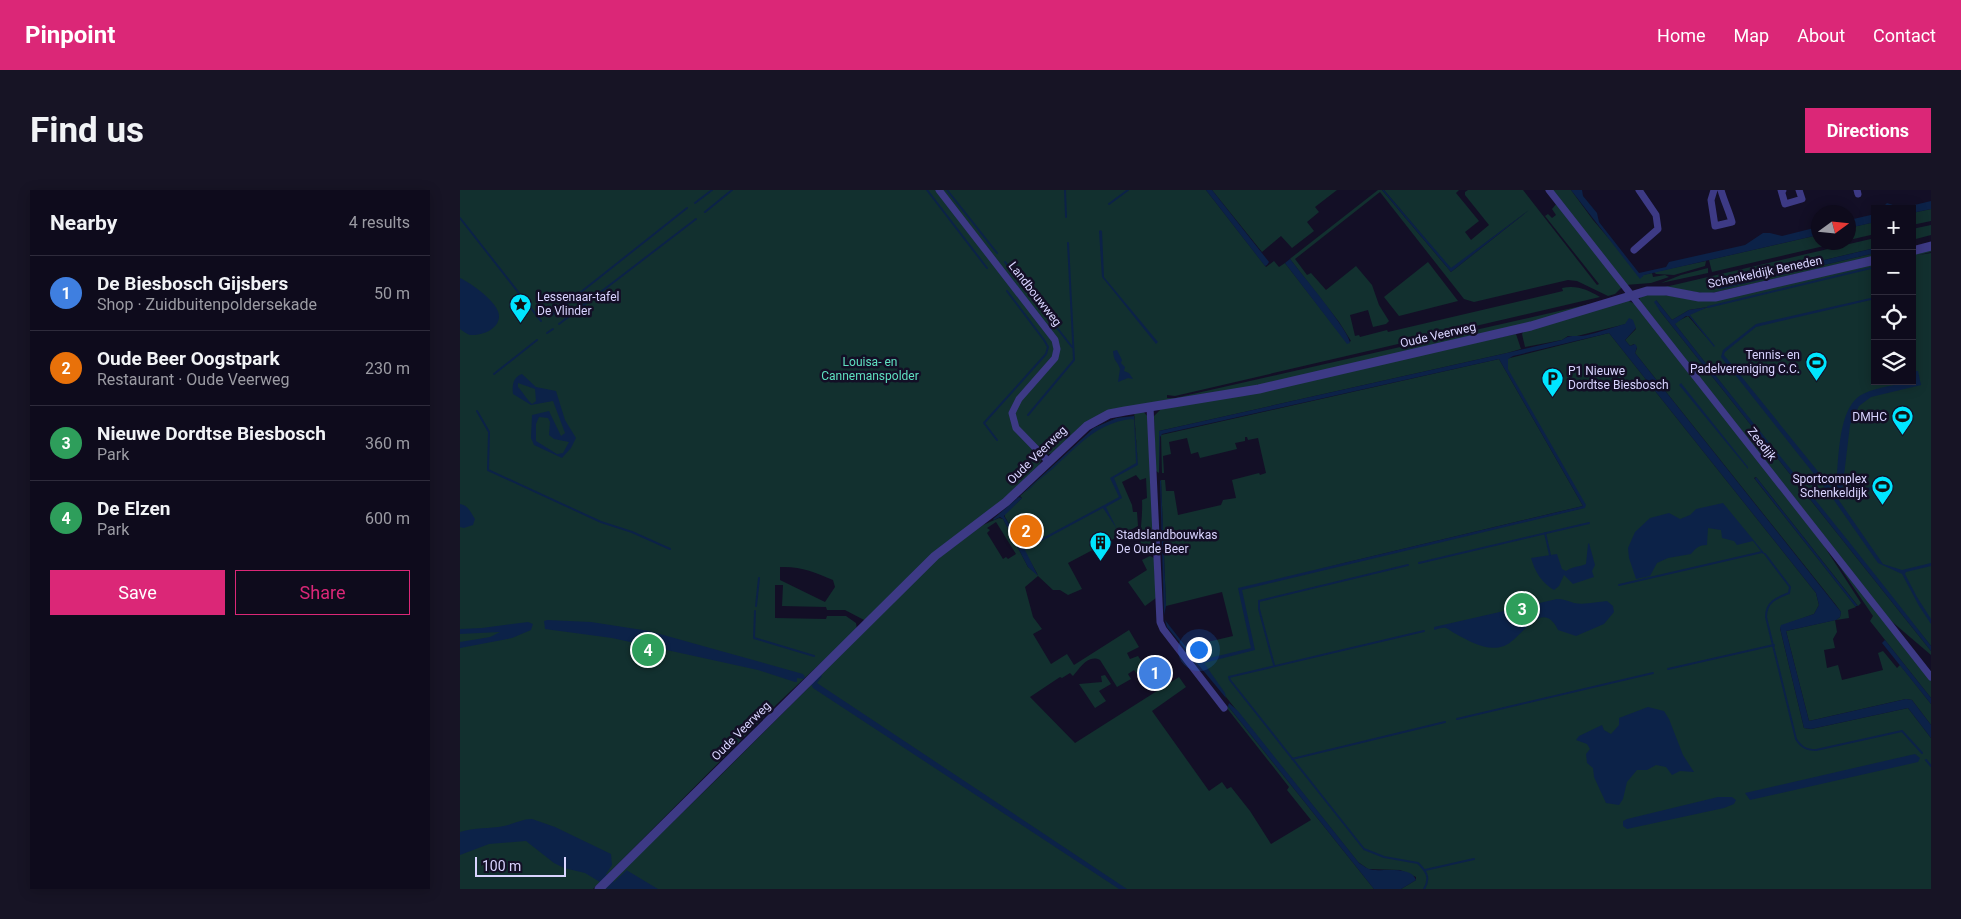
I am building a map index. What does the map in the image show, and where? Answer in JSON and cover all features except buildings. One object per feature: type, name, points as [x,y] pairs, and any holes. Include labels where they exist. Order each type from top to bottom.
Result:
[{"type":"street","name":"Landbouwweg","points":[[939,190],[1055,340],[1057,349],[1055,358],[1019,399],[1012,413],[1016,428],[1049,462]]},
{"type":"street","name":"Zeedijk","points":[[1549,190],[1931,677]]},
{"type":"street","points":[[1634,250],[1658,229],[1656,215],[1639,190]]},
{"type":"street","points":[[1714,190],[1710,200],[1715,226],[1732,222],[1722,190]]},
{"type":"street","points":[[1783,190],[1781,190],[1785,204],[1802,199],[1799,190]]},
{"type":"street","points":[[1916,250],[1931,246]]},
{"type":"street","name":"Schenkeldijk Beneden","points":[[1631,296],[1658,290],[1690,296],[1715,297],[1871,261]]},
{"type":"street","name":"Oude Veerweg","points":[[600,888],[935,556],[1006,502],[1078,433],[1094,421],[1115,413],[1259,390],[1531,326],[1631,296]]},
{"type":"street","points":[[1150,407],[1160,622],[1163,629],[1224,708]]},
{"type":"green space","name":"Louisa- en Cannemanspolder","points":[[460,190],[1206,190],[1266,267],[1274,261],[1279,267],[1285,263],[1347,343],[1351,341],[1339,322],[1291,258],[1378,190],[1382,190],[1451,272],[1529,210],[1451,269],[1384,190],[1459,190],[1456,193],[1479,221],[1465,232],[1471,240],[1489,225],[1465,195],[1465,192],[1468,190],[1523,190],[1597,285],[1599,284],[1545,216],[1548,214],[1552,218],[1556,215],[1552,209],[1557,203],[1622,287],[1615,294],[1608,296],[1577,281],[1568,280],[1474,302],[1464,299],[1380,192],[1295,259],[1307,275],[1311,273],[1326,290],[1356,266],[1372,285],[1379,305],[1389,321],[1386,324],[1373,327],[1368,310],[1350,315],[1355,336],[1359,335],[1360,337],[1387,330],[1388,332],[1563,291],[1562,288],[1568,287],[1586,290],[1600,297],[1175,396],[1167,395],[1167,398],[1175,398],[1603,301],[1542,320],[1256,387],[1114,409],[1053,453],[1044,456],[1039,467],[866,621],[845,610],[827,610],[826,607],[782,606],[783,585],[775,585],[775,618],[826,619],[827,616],[846,616],[856,623],[857,629],[777,704],[593,889],[460,889]],"holes":[[[780,567],[794,567],[807,570],[833,580],[835,587],[825,602],[780,580]]]},
{"type":"green space","points":[[1212,190],[1337,190],[1315,207],[1319,212],[1307,222],[1314,231],[1292,248],[1281,236],[1262,252]]},
{"type":"green space","points":[[1552,190],[1571,190],[1593,220],[1642,277],[1652,273],[1653,277],[1665,275],[1669,277],[1651,283],[1625,285]]},
{"type":"green space","points":[[1931,209],[1931,221],[1916,224],[1916,212]]},
{"type":"green space","points":[[1871,223],[1871,235],[1856,238],[1856,226]]},
{"type":"green space","points":[[1931,225],[1931,235],[1916,239],[1916,228]]},
{"type":"green space","points":[[1811,237],[1811,249],[1712,272],[1709,260]]},
{"type":"green space","points":[[1871,239],[1871,249],[1719,285],[1717,288],[1721,289],[1871,254],[1871,257],[1708,294],[1665,287],[1824,250],[1856,250],[1856,242]]},
{"type":"green space","name":"Sportcomplex Schenkeldijk","points":[[1931,250],[1931,252],[1919,255],[1931,253],[1931,646],[1674,323],[1688,316],[1706,337],[1689,314],[1708,307],[1689,310],[1672,320],[1656,300],[1660,311],[1931,651],[1931,655],[1890,620],[1639,300],[1641,296],[1653,293],[1694,300],[1871,264],[1871,385],[1916,385],[1916,253]]},
{"type":"green space","points":[[1706,261],[1705,266],[1674,275],[1656,274],[1654,272]]},
{"type":"green space","points":[[1428,262],[1458,301],[1399,316],[1384,297]]},
{"type":"green space","points":[[1708,268],[1708,273],[1661,283],[1681,275]]},
{"type":"green space","points":[[1627,300],[1635,304],[1817,535],[1861,603],[1858,606],[1756,477],[1754,478],[1856,607],[1848,610],[1849,618],[1836,620],[1840,617],[1841,612],[1836,605],[1635,353],[1637,348],[1634,344],[1630,346],[1625,340],[1636,329],[1631,319],[1626,324],[1525,347],[1522,334],[1524,331]]},
{"type":"green space","points":[[1609,333],[1816,593],[1819,605],[1814,614],[1780,628],[1804,728],[1811,729],[1908,708],[1931,738],[1931,889],[1401,889],[1416,880],[1416,877],[1400,870],[1368,869],[1358,862],[1186,647],[1233,636],[1222,592],[1166,606],[1161,480],[1165,480],[1166,491],[1174,491],[1178,515],[1221,505],[1223,500],[1236,498],[1232,480],[1266,473],[1258,438],[1248,440],[1245,437],[1245,441],[1235,443],[1237,449],[1200,458],[1198,452],[1191,454],[1187,438],[1169,442],[1171,454],[1163,456],[1164,473],[1162,473],[1161,435],[1499,359],[1583,506],[1315,570],[1583,508],[1584,505],[1502,360]]},
{"type":"green space","points":[[1516,334],[1521,349],[1507,353],[1159,431],[1159,473],[1156,471],[1154,416],[1161,409]]},
{"type":"green space","points":[[1134,411],[1143,411],[1148,417],[1154,544],[1147,552],[1141,551],[1142,500],[1147,498],[1146,478],[1140,480],[1136,475],[1122,482],[1133,512],[1137,512],[1138,526],[1068,563],[1082,589],[1068,595],[1060,590],[1053,590],[1038,576],[1025,587],[1033,617],[1042,629],[1033,634],[1051,664],[1067,654],[1074,665],[1129,630],[1139,647],[1127,653],[1130,659],[1138,656],[1146,668],[1137,674],[1134,670],[1128,674],[1131,679],[1117,687],[1100,660],[1088,660],[1073,676],[1070,673],[1062,678],[1060,677],[1030,697],[1075,743],[1179,677],[1186,687],[1152,711],[1209,791],[1222,782],[1227,789],[1231,787],[1250,811],[1271,844],[1311,820],[1287,790],[1289,787],[1226,707],[1228,706],[1374,889],[604,889],[939,557],[983,525],[999,518],[1003,519],[1028,567],[1038,575],[1005,514],[1022,498],[1020,496],[1094,428],[1117,418],[1134,417],[1138,465]],"holes":[[[996,522],[1016,554],[1008,559],[1006,557],[1003,559],[987,533],[990,530],[987,528]]]},
{"type":"green space","points":[[1831,554],[1931,679],[1931,698],[1870,621],[1873,616]]},
{"type":"green space","points":[[1150,556],[1154,558],[1156,598],[1145,606],[1128,582],[1147,570],[1142,560]]},
{"type":"green space","points":[[1835,620],[1837,632],[1833,639],[1835,648],[1824,650],[1827,668],[1838,665],[1842,680],[1883,670],[1878,653],[1883,651],[1897,668],[1900,665],[1931,704],[1931,725],[1912,700],[1906,699],[1809,721],[1786,631]]},
{"type":"green space","points":[[1105,675],[1111,684],[1099,691],[1106,701],[1095,708],[1079,684],[1102,682],[1101,676]]},
{"type":"water","points":[[1206,190],[1212,190],[1269,262],[1267,265],[1265,266]]},
{"type":"water","points":[[1382,190],[1451,268],[1529,210],[1451,272]]},
{"type":"water","points":[[1571,190],[1582,190],[1583,196],[1597,213],[1599,222],[1639,273],[1666,267],[1669,262],[1745,245],[1763,233],[1782,236],[1811,229],[1811,237],[1644,275],[1640,279]]},
{"type":"water","points":[[1931,201],[1931,209],[1916,212],[1916,205],[1914,205]]},
{"type":"water","points":[[1871,215],[1871,223],[1856,226],[1856,218]]},
{"type":"water","points":[[1100,230],[1102,231],[1104,277],[1158,342],[1156,344],[1102,277]]},
{"type":"water","points":[[1871,249],[1871,254],[1721,289],[1717,288],[1719,285]]},
{"type":"water","points":[[1290,259],[1334,315],[1350,343],[1347,344],[1285,263]]},
{"type":"water","points":[[460,278],[471,284],[489,299],[497,310],[499,320],[497,324],[485,333],[470,335],[460,329]]},
{"type":"water","points":[[1871,298],[1871,300],[1756,327],[1725,352],[1724,355],[1833,490],[1836,487],[1839,450],[1844,422],[1854,400],[1876,389],[1894,385],[1916,385],[1916,371],[1918,371],[1921,385],[1871,397],[1859,406],[1850,425],[1842,492],[1845,493],[1875,486],[1876,488],[1839,497],[1838,499],[1883,564],[1902,570],[1931,563],[1931,566],[1906,572],[1905,574],[1931,619],[1931,624],[1902,574],[1878,563],[1829,493],[1721,357],[1723,350],[1756,324]]},
{"type":"water","points":[[1656,300],[1672,320],[1689,310],[1708,307],[1690,315],[1714,347],[1689,316],[1675,324],[1899,605],[1931,646],[1931,651],[1660,311],[1654,302]]},
{"type":"water","points":[[1629,318],[1633,320],[1636,328],[1625,340],[1630,346],[1635,344],[1637,347],[1635,353],[1841,612],[1840,617],[1836,620],[1786,631],[1809,721],[1906,699],[1912,700],[1931,725],[1931,738],[1908,708],[1811,729],[1804,728],[1780,628],[1781,625],[1814,614],[1819,605],[1816,593],[1609,333],[1513,356],[1508,359],[1508,369],[1586,505],[1585,508],[1242,590],[1255,650],[1204,663],[1225,693],[1226,698],[1167,627],[1165,620],[1197,661],[1251,648],[1238,588],[1583,506],[1499,359],[1162,434],[1160,437],[1160,473],[1159,431],[1507,353],[1562,340],[1569,336],[1582,336],[1625,324]]},
{"type":"water","points":[[1117,350],[1122,360],[1121,363],[1125,367],[1124,371],[1129,373],[1133,379],[1128,378],[1118,382],[1120,369],[1114,358],[1113,351]]},
{"type":"water","points":[[522,374],[536,387],[556,391],[565,420],[576,438],[571,448],[562,458],[534,445],[531,438],[532,415],[549,411],[561,436],[565,433],[553,401],[531,405],[513,394],[514,382]],"holes":[[[518,383],[535,389],[536,401],[532,404],[530,403],[518,387]],[[539,417],[548,418],[550,422],[549,435],[554,439],[569,442],[563,453],[557,454],[536,441],[536,424]]]},
{"type":"water","points":[[1681,383],[1748,467],[1748,469],[1679,385]]},
{"type":"water","points":[[1134,416],[1138,465],[1114,478],[1122,498],[1106,507],[1117,529],[1103,508],[1025,550],[1038,576],[1028,567],[1003,519],[1000,517],[993,519],[1019,497],[1022,498],[1004,516],[1024,548],[1119,497],[1110,478],[1136,463],[1134,420],[1132,419],[1117,422],[1092,434],[1025,492],[1094,428],[1117,418]]},
{"type":"water","points":[[1756,477],[1858,606],[1855,606],[1755,479]]},
{"type":"water","points":[[1160,481],[1166,606],[1164,615]]},
{"type":"water","points":[[1723,503],[1765,554],[1753,541],[1737,545],[1734,541],[1722,538],[1721,530],[1708,528],[1707,545],[1698,547],[1691,554],[1668,558],[1657,563],[1650,576],[1636,579],[1629,558],[1628,548],[1635,532],[1650,518],[1669,513],[1680,519],[1690,515],[1696,509]]},
{"type":"water","points":[[460,504],[472,514],[475,519],[473,525],[464,528],[460,527]]},
{"type":"water","points":[[1589,543],[1595,565],[1592,571],[1594,577],[1573,584],[1564,575],[1559,586],[1554,590],[1540,577],[1531,558],[1557,554],[1562,569],[1566,571],[1586,564]]},
{"type":"water","points":[[1557,599],[1578,604],[1607,601],[1613,606],[1614,612],[1604,624],[1576,636],[1558,630],[1552,621],[1545,617],[1538,619],[1511,642],[1498,648],[1479,645],[1446,628],[1434,630],[1434,627]]},
{"type":"water","points":[[544,621],[591,622],[649,631],[803,674],[805,677],[804,679],[797,678],[797,682],[795,682],[758,670],[612,638],[545,629]]},
{"type":"water","points":[[528,622],[533,624],[531,630],[512,638],[460,648],[460,642],[490,637],[500,632],[460,634],[460,629]]},
{"type":"water","points":[[1885,640],[1931,698],[1931,704],[1882,643]]},
{"type":"water","points":[[821,675],[817,683],[1127,889],[1119,889],[813,688],[811,684]]},
{"type":"water","points":[[1229,703],[1238,711],[1359,863],[1372,870],[1404,871],[1416,880],[1401,889],[1374,889],[1228,706]]},
{"type":"water","points":[[1648,707],[1664,711],[1683,755],[1694,772],[1680,771],[1672,775],[1666,767],[1656,765],[1647,770],[1637,770],[1627,782],[1623,799],[1619,805],[1606,803],[1594,777],[1593,768],[1587,763],[1586,754],[1590,749],[1587,744],[1576,740],[1579,736],[1602,725],[1604,730],[1611,734],[1619,725],[1619,718]]},
{"type":"water","points":[[1915,754],[1920,758],[1918,762],[1750,800],[1745,793]]},
{"type":"water","points":[[1718,797],[1732,797],[1736,800],[1734,804],[1724,808],[1627,829],[1623,826],[1623,821],[1627,819]]},
{"type":"water","points":[[532,819],[555,827],[611,854],[612,865],[606,874],[614,882],[627,870],[658,889],[607,889],[600,882],[585,873],[564,868],[554,863],[526,841],[489,844],[460,855],[460,832],[504,826]]},
{"type":"waterway","points":[[695,203],[712,190]]},
{"type":"waterway","points":[[705,212],[732,190]]},
{"type":"waterway","points":[[927,190],[987,268]]},
{"type":"waterway","points":[[947,190],[997,253]]},
{"type":"waterway","points":[[1065,190],[1066,217]]},
{"type":"waterway","points":[[1109,204],[1128,190]]},
{"type":"waterway","points":[[552,315],[687,208]]},
{"type":"waterway","points":[[460,218],[541,321]]},
{"type":"waterway","points":[[559,324],[696,219]]},
{"type":"waterway","points":[[1028,415],[1074,360],[1068,243]]},
{"type":"waterway","points":[[1005,262],[1072,347]]},
{"type":"waterway","points":[[1708,307],[1871,268]]},
{"type":"waterway","points":[[997,440],[984,423],[1046,354],[1048,347],[1007,291]]},
{"type":"waterway","points":[[547,333],[553,329]]},
{"type":"waterway","points":[[494,374],[537,340]]},
{"type":"waterway","points":[[477,411],[489,432],[488,470],[601,522],[632,532],[670,549]]},
{"type":"waterway","points":[[1419,563],[1589,523]]},
{"type":"waterway","points":[[1545,533],[1550,555]]},
{"type":"waterway","points":[[1619,585],[1762,552]]},
{"type":"waterway","points":[[1765,554],[1790,587],[1789,593],[1770,604],[1766,617],[1798,742],[1807,749],[1816,750],[1902,731],[1922,753]]},
{"type":"waterway","points":[[1274,665],[1259,609],[1259,601],[1408,565]]},
{"type":"waterway","points":[[756,606],[759,578]]},
{"type":"waterway","points":[[755,611],[754,638],[814,656]]},
{"type":"waterway","points":[[1424,631],[1229,677],[1364,849],[1384,857],[1418,863],[1427,875],[1424,889]]},
{"type":"waterway","points":[[1668,669],[1774,645]]},
{"type":"waterway","points":[[1457,719],[1653,673]]},
{"type":"waterway","points":[[1292,759],[1445,722]]},
{"type":"waterway","points":[[1926,760],[1931,766]]},
{"type":"waterway","points":[[1425,870],[1474,859]]},
{"type":"place","name":"Lessenaar-tafel De Vlinder","points":[[521,323]]},
{"type":"place","name":"Tennis- en Padelvereniging C.C.","points":[[1816,381]]},
{"type":"place","name":"P1 Nieuwe Dordtse Biesbosch","points":[[1552,397]]},
{"type":"place","name":"DMHC","points":[[1903,436]]},
{"type":"place","name":"Sportcomplex Schenkeldijk","points":[[1883,505]]},
{"type":"place","name":"Oude Beer Oogstpark","points":[[1026,531]]},
{"type":"place","name":"Stadslandbouwkas De Oude Beer","points":[[1100,561]]},
{"type":"place","name":"Nieuwe Dordtse Biesbosch","points":[[1522,609]]},
{"type":"place","name":"De Elzen","points":[[648,650]]},
{"type":"place","name":"De Biesbosch Gijsbers","points":[[1155,673]]}]
